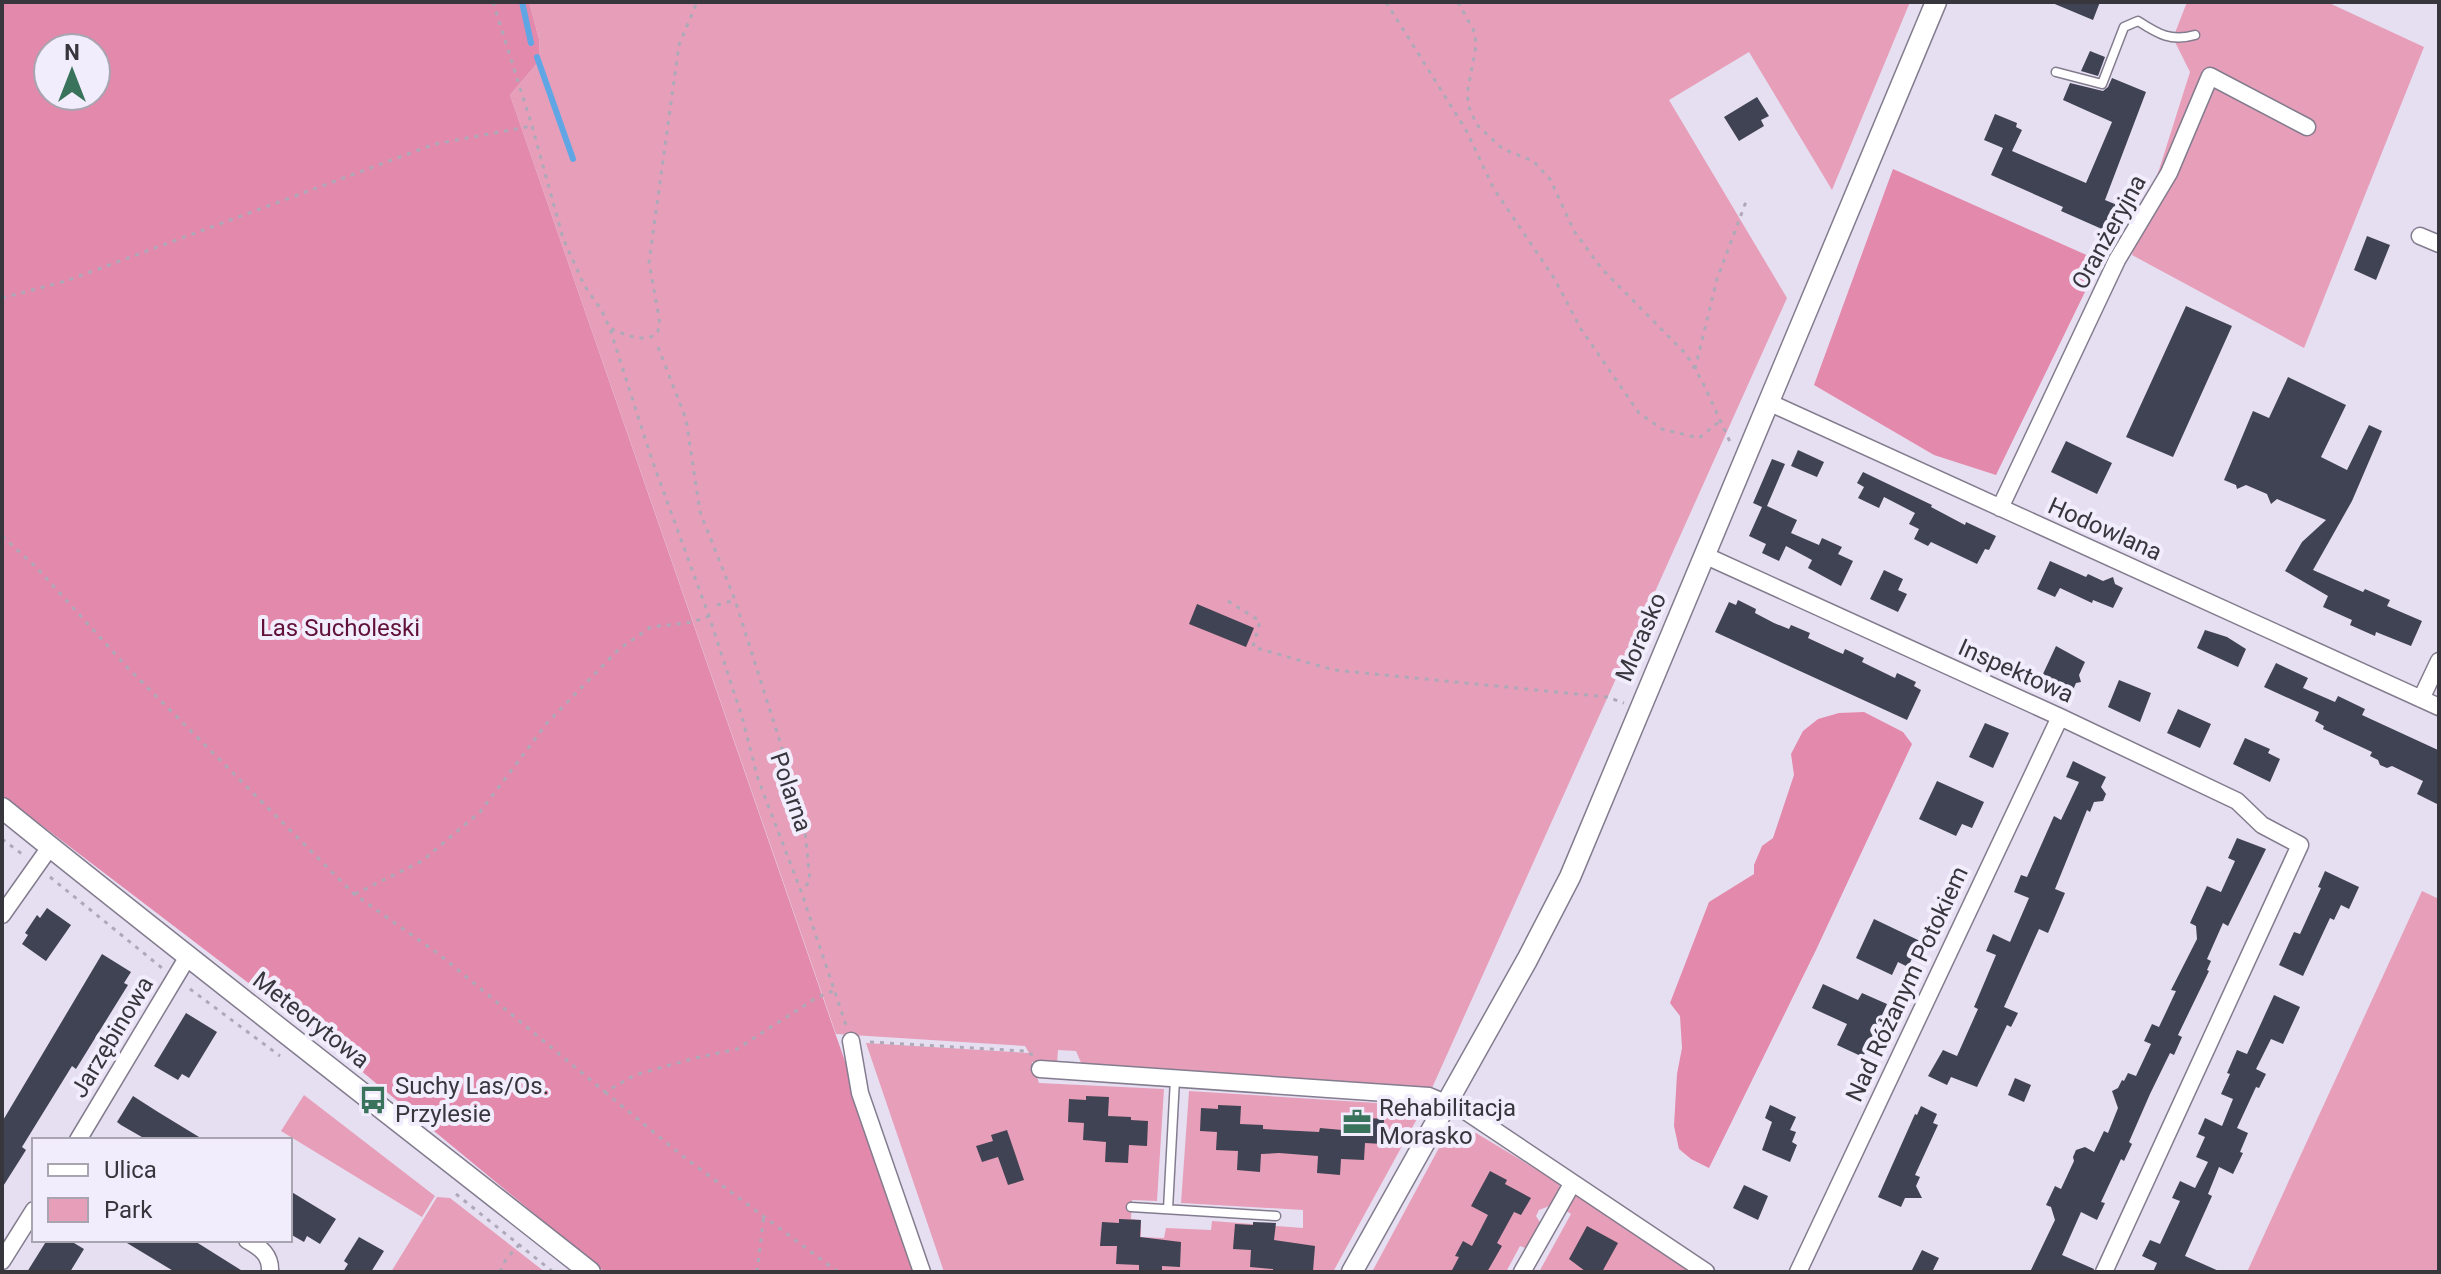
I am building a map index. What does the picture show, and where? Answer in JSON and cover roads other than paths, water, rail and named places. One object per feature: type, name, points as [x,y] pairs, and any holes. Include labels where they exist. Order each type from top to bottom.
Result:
[{"type":"street","name":"Morasko","points":[[1352,1272],[1521,971],[1570,877],[1936,2]]},
{"type":"street","name":"Oranżeryjna","points":[[2000,508],[2117,260],[2169,173],[2210,76],[2307,127]]},
{"type":"street","points":[[2420,236],[2439,244]]},
{"type":"street","name":"Hodowlana","points":[[1768,402],[2439,707]]},
{"type":"street","name":"Inspektowa","points":[[1704,555],[2237,801],[2262,825],[2300,845],[2104,1272]]},
{"type":"street","points":[[2421,699],[2439,661]]},
{"type":"street","name":"Nad Różanym Potokiem","points":[[1798,1272],[2060,717]]},
{"type":"street","name":"Meteorytowa","points":[[2,808],[44,855],[313,1053],[590,1272]]},
{"type":"street","points":[[2,915],[44,855]]},
{"type":"street","name":"Jarzębinowa","points":[[79,1138],[187,958]]},
{"type":"street","points":[[851,1041],[860,1093],[922,1272]]},
{"type":"street","points":[[1040,1069],[1429,1096],[1467,1112],[1706,1272]]},
{"type":"street","points":[[1522,1272],[1572,1184]]},
{"type":"street","points":[[2,1261],[32,1213]]},
{"type":"street","points":[[250,1242],[262,1249],[271,1262],[270,1272]]},
{"type":"lane","points":[[2056,72],[2102,84],[2124,27],[2138,21],[2163,37],[2186,38],[2195,35]]},
{"type":"lane","points":[[1168,1209],[1175,1079]]},
{"type":"lane","points":[[1131,1207],[1276,1216]]},
{"type":"waterway","points":[[522,2],[531,43]]},
{"type":"waterway","points":[[537,57],[573,159]]},
{"type":"place","name":"Suchy Las/Os. Przylesie","points":[[373,1100]]},
{"type":"place","name":"Rehabilitacja Morasko","points":[[1357,1122]]},
{"type":"park label","name":"Las Sucholeski","points":[[340,628]]}]
